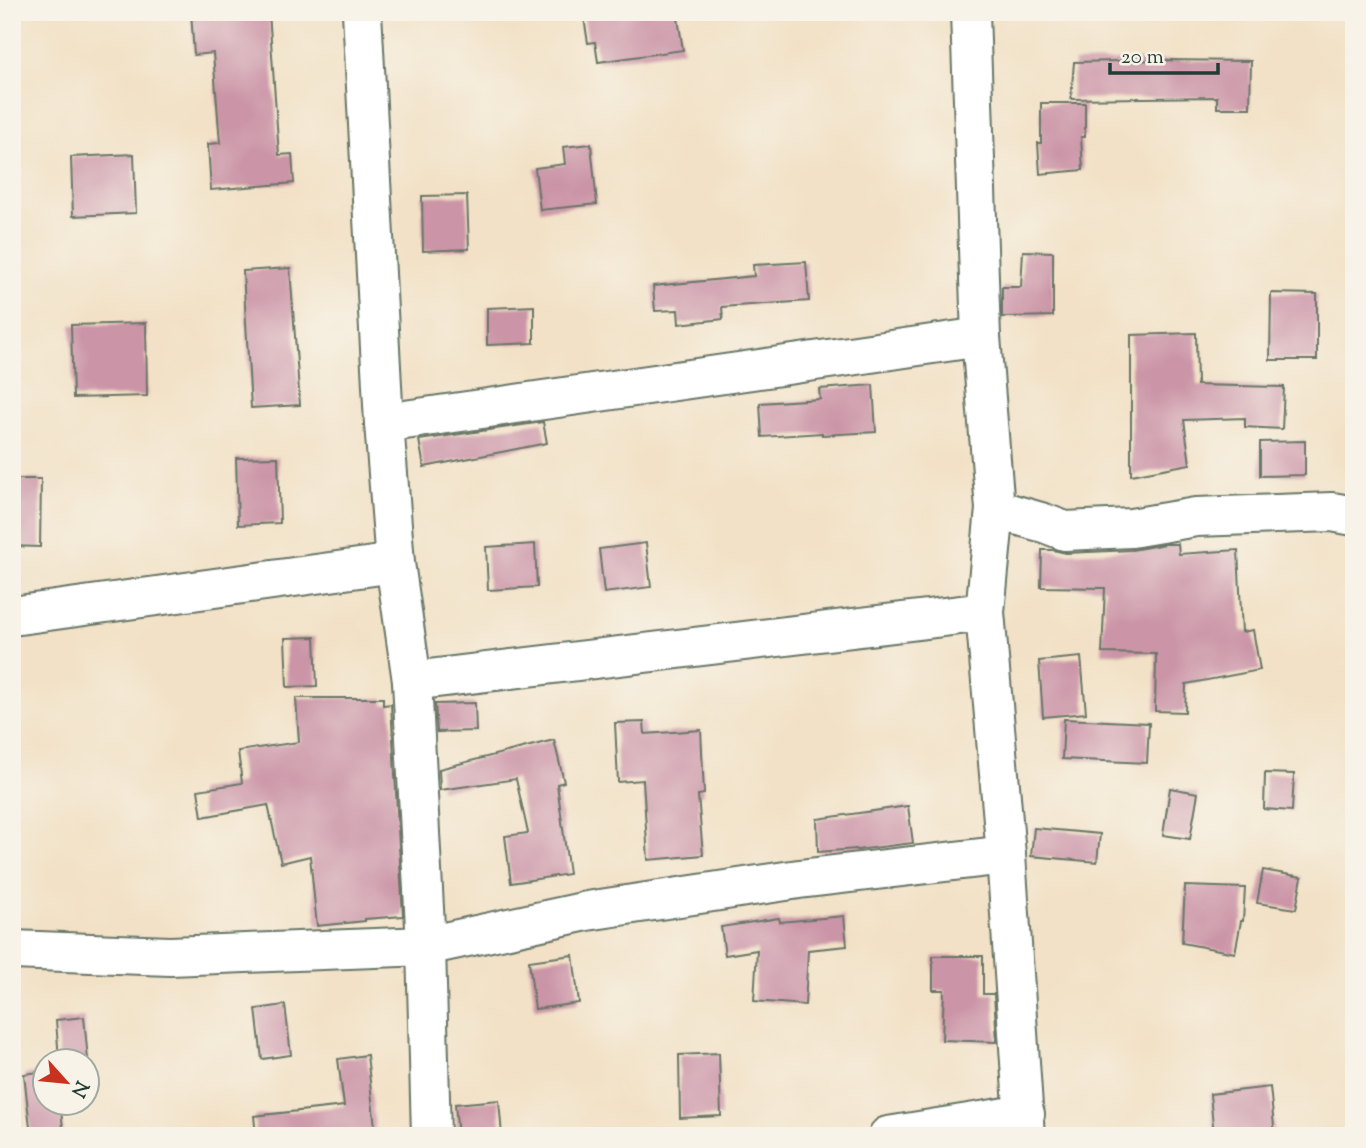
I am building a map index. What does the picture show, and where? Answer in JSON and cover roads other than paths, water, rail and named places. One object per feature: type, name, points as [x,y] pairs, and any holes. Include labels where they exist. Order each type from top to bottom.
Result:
[{"type":"street","points":[[362,12],[384,423],[395,563],[412,681],[426,946],[431,1136]]},
{"type":"street","points":[[888,1136],[1025,1125],[985,612],[995,509],[981,337],[970,12]]},
{"type":"street","points":[[384,423],[981,337]]},
{"type":"street","points":[[995,509],[1065,531],[1131,528],[1196,517],[1332,512],[1354,516]]},
{"type":"street","points":[[12,616],[395,563]]},
{"type":"street","points":[[412,681],[985,612]]},
{"type":"street","points":[[12,950],[170,956],[426,946],[587,911],[799,879],[1006,855]]}]
